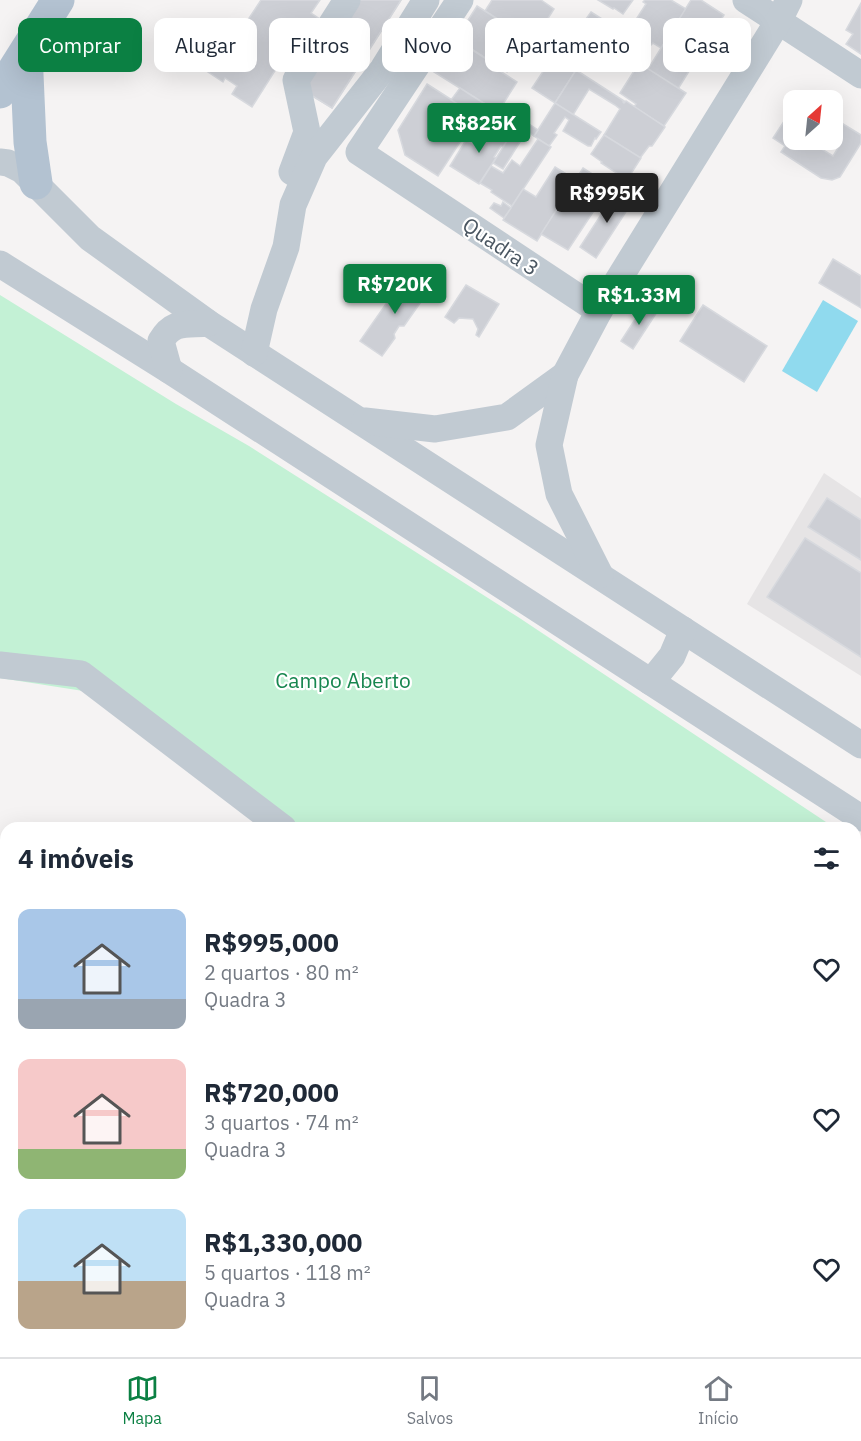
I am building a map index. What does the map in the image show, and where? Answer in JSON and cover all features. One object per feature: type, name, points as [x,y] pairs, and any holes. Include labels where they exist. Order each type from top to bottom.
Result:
[{"type":"main road","points":[[47,18],[58,0]]},
{"type":"main road","points":[[0,92],[18,64]]},
{"type":"main road","points":[[27,72],[30,142],[36,183]]},
{"type":"street","points":[[245,348],[281,200],[307,132],[296,80],[347,0]]},
{"type":"street","points":[[245,348],[264,309],[285,248],[293,205],[314,158],[383,69],[426,0]]},
{"type":"street","name":"Quadra 3","points":[[460,0],[359,152],[598,311]]},
{"type":"street","points":[[746,0],[784,10],[861,75]]},
{"type":"street","points":[[601,577],[559,494],[549,445],[565,375],[598,311],[784,10]]},
{"type":"street","points":[[0,162],[22,170],[90,238],[208,323],[861,745]]},
{"type":"street","points":[[0,264],[169,370],[861,818]]},
{"type":"street","points":[[169,370],[161,341],[166,332],[180,325],[208,323]]},
{"type":"street","points":[[359,421],[435,429],[507,417],[565,375]]},
{"type":"street","points":[[651,682],[672,656],[683,630]]},
{"type":"street","points":[[0,665],[81,674],[275,822]]},
{"type":"shaded area","points":[[824,473],[861,498],[861,676],[747,604]]},
{"type":"green space","name":"Campo Aberto","points":[[0,295],[176,404],[249,446],[518,617],[826,822],[288,822],[128,698],[0,678]]},
{"type":"water","points":[[823,300],[858,321],[817,392],[782,371]]},
{"type":"building","points":[[261,0],[320,0],[311,13],[318,18],[269,18],[269,72],[274,72],[252,107],[232,94],[237,86],[225,78],[223,82],[208,72],[257,72],[257,18],[249,18]]},
{"type":"building","points":[[349,0],[401,0],[390,18],[382,18],[382,30],[370,49],[370,18],[339,18]]},
{"type":"building","points":[[349,0],[401,0],[390,18],[382,18],[382,30],[370,49],[370,18],[339,18]]},
{"type":"building","points":[[492,0],[541,0],[554,9],[548,18],[496,18],[485,11]]},
{"type":"building","points":[[598,0],[633,0],[623,14]]},
{"type":"building","points":[[645,0],[671,0],[686,9],[680,18],[663,18],[661,48],[653,43],[651,45],[651,18],[637,18],[646,4],[643,2]]},
{"type":"building","points":[[691,0],[701,0],[724,15],[722,18],[680,18]]},
{"type":"building","points":[[861,3],[861,54],[846,44],[853,34],[846,30]]},
{"type":"building","points":[[477,6],[496,18],[485,18],[485,58],[473,50],[473,18],[469,18]]},
{"type":"building","points":[[591,12],[600,18],[587,18]]},
{"type":"building","points":[[663,45],[663,72],[689,72],[678,89],[651,71],[651,64]]},
{"type":"building","points":[[473,50],[485,58],[485,72],[502,72],[517,82],[498,112],[434,72],[473,72]]},
{"type":"building","points":[[651,71],[686,93],[664,126],[634,107],[636,104],[620,93],[633,72]]},
{"type":"building","points":[[310,72],[355,72],[332,108],[301,89]]},
{"type":"building","points":[[310,72],[355,72],[332,108],[301,89]]},
{"type":"building","points":[[543,72],[575,72],[555,103],[532,88]]},
{"type":"building","points":[[575,72],[579,72],[624,103],[626,101],[665,127],[652,146],[649,146],[640,158],[604,135],[620,109],[615,105],[589,89],[573,115],[555,103]]},
{"type":"building","points":[[427,84],[477,116],[438,176],[405,155],[398,130]]},
{"type":"building","points":[[460,88],[485,104],[477,116],[451,100]]},
{"type":"building","points":[[555,103],[601,132],[591,146],[563,131],[569,120],[565,117],[554,133],[557,135],[549,146],[534,136]]},
{"type":"building","points":[[497,112],[517,125],[511,134],[492,121]]},
{"type":"building","points":[[476,118],[486,124],[475,141],[465,135]]},
{"type":"building","points":[[783,123],[783,145],[773,138]]},
{"type":"building","points":[[488,124],[509,138],[503,147],[501,146],[479,184],[450,166],[466,140],[475,145]]},
{"type":"building","points":[[529,124],[538,130],[534,136],[525,130]]},
{"type":"building","points":[[843,124],[861,135],[861,143],[840,177],[832,180],[821,178],[781,152],[783,149],[823,150],[833,156],[837,150],[843,150]]},
{"type":"building","points":[[604,135],[641,158],[627,180],[591,154]]},
{"type":"building","points":[[510,136],[520,142],[503,169],[493,163]]},
{"type":"building","points":[[538,139],[551,147],[512,206],[480,183],[491,166],[503,173],[512,160],[520,166]]},
{"type":"building","points":[[555,167],[576,180],[537,241],[503,220],[523,189],[536,197]]},
{"type":"building","points":[[583,168],[603,181],[598,187],[589,181],[588,183],[605,194],[568,250],[541,234]]},
{"type":"building","points":[[617,190],[633,201],[596,258],[580,247]]},
{"type":"building","points":[[503,202],[511,208],[504,218],[490,208],[494,203],[501,206]]},
{"type":"building","points":[[833,259],[861,276],[861,308],[819,283]]},
{"type":"building","points":[[407,274],[430,289],[404,326],[399,326],[394,334],[395,338],[382,356],[360,341]]},
{"type":"building","points":[[466,285],[499,304],[479,337],[476,335],[478,329],[473,319],[459,318],[454,323],[445,317]]},
{"type":"building","points":[[645,304],[657,312],[633,349],[621,341]]},
{"type":"building","points":[[703,305],[767,346],[744,382],[680,341]]},
{"type":"building","points":[[827,498],[861,520],[861,560],[808,527]]},
{"type":"building","points":[[805,538],[861,573],[861,657],[767,597]]}]
